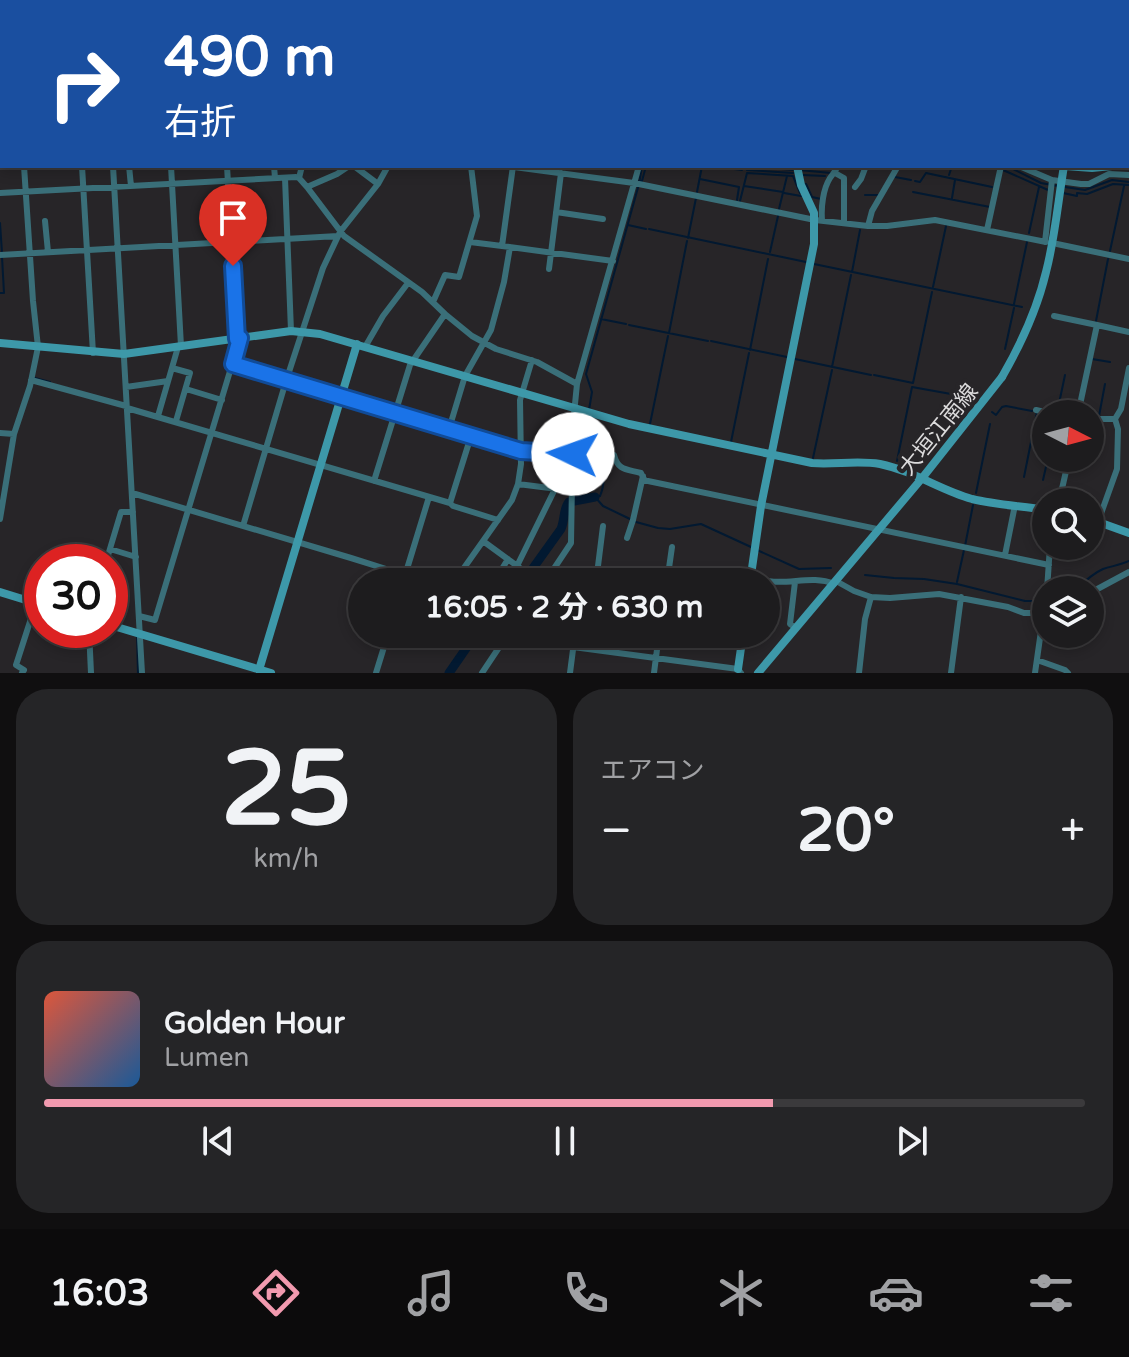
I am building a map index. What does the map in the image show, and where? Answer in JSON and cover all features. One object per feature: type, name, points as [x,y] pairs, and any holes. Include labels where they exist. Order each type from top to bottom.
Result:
[{"type":"street","points":[[0,519],[14,434],[38,347],[24,168]]},
{"type":"street","points":[[82,168],[93,353]]},
{"type":"street","points":[[113,168],[142,673]]},
{"type":"street","points":[[129,168],[131,186]]},
{"type":"street","points":[[158,416],[180,346],[171,168]]},
{"type":"street","points":[[139,616],[155,620],[233,364],[238,338],[227,168]]},
{"type":"street","points":[[274,168],[275,178]]},
{"type":"street","points":[[299,178],[302,168]]},
{"type":"street","points":[[307,187],[348,168]]},
{"type":"street","points":[[354,168],[378,184]]},
{"type":"street","points":[[243,526],[323,268],[339,234],[387,168]]},
{"type":"street","points":[[433,302],[445,275],[459,277],[470,242],[477,216],[471,168]]},
{"type":"street","points":[[449,429],[465,376],[491,330],[502,293],[513,168]]},
{"type":"street","points":[[527,168],[634,183],[818,220],[868,226],[935,220],[1046,242],[1052,180]]},
{"type":"street","points":[[572,175],[574,168]]},
{"type":"street","points":[[552,568],[571,543],[573,409],[577,384],[638,168]]},
{"type":"street","points":[[797,168],[818,220]]},
{"type":"street","points":[[855,187],[865,168]]},
{"type":"street","points":[[868,226],[872,211],[897,168]]},
{"type":"street","points":[[987,230],[1001,168]]},
{"type":"street","points":[[1024,168],[1052,180],[1089,184],[1103,175],[1129,175]]},
{"type":"street","name":"大垣江南線","points":[[758,673],[923,477],[1002,377],[1025,333],[1044,282],[1064,168]]},
{"type":"street","points":[[752,568],[761,506],[818,220],[825,191],[836,169],[844,178],[844,223]]},
{"type":"street","points":[[549,269],[561,173]]},
{"type":"street","points":[[285,178],[291,331]]},
{"type":"street","points":[[0,193],[299,178],[339,234],[422,292],[472,336],[496,349],[532,360],[577,384]]},
{"type":"street","points":[[556,212],[603,219]]},
{"type":"street","points":[[45,221],[48,252]]},
{"type":"street","points":[[0,255],[339,234]]},
{"type":"street","points":[[470,242],[613,261]]},
{"type":"street","points":[[1057,244],[1129,259]]},
{"type":"street","points":[[259,671],[341,397],[361,345],[408,283]]},
{"type":"street","points":[[374,481],[412,361],[445,314]]},
{"type":"street","points":[[1054,316],[1129,332]]},
{"type":"street","points":[[1081,400],[1097,325]]},
{"type":"street","points":[[0,343],[124,354],[302,332],[338,338],[629,424],[826,464],[881,464],[923,477],[973,499],[1032,508]]},
{"type":"street","points":[[464,568],[512,500],[518,484],[521,393],[532,360]]},
{"type":"street","points":[[233,364],[521,451],[611,453],[617,465],[641,473],[645,481],[1049,565]]},
{"type":"street","points":[[172,368],[190,373],[176,421]]},
{"type":"street","points":[[1104,498],[1117,469],[1118,416],[1129,368]]},
{"type":"street","points":[[31,380],[450,503],[498,520]]},
{"type":"street","points":[[126,387],[168,381]]},
{"type":"street","points":[[186,389],[222,400]]},
{"type":"street","points":[[1104,418],[1118,416],[1129,409]]},
{"type":"street","points":[[0,433],[14,434]]},
{"type":"street","points":[[450,503],[471,436]]},
{"type":"street","points":[[1117,448],[1129,446]]},
{"type":"street","points":[[627,538],[643,476]]},
{"type":"street","points":[[518,484],[573,491]]},
{"type":"street","points":[[517,566],[555,489]]},
{"type":"street","points":[[132,493],[371,568]]},
{"type":"street","points":[[407,568],[429,497]]},
{"type":"street","points":[[1005,555],[1015,505]]},
{"type":"street","points":[[111,544],[121,512],[133,512]]},
{"type":"street","points":[[1104,524],[1129,533]]},
{"type":"street","points":[[598,568],[603,526]]},
{"type":"street","points":[[483,541],[520,568]]},
{"type":"street","points":[[669,568],[672,547]]},
{"type":"street","points":[[128,555],[136,557]]},
{"type":"street","points":[[503,568],[508,559]]},
{"type":"street","points":[[1048,576],[1049,560]]},
{"type":"street","points":[[1104,585],[1129,572]]},
{"type":"street","points":[[795,582],[790,624],[796,628]]},
{"type":"street","points":[[780,583],[835,582],[871,597],[933,593],[1032,613]]},
{"type":"street","points":[[0,592],[24,599]]},
{"type":"street","points":[[859,673],[865,619],[871,597]]},
{"type":"street","points":[[951,673],[961,597]]},
{"type":"street","points":[[128,630],[271,673]]},
{"type":"street","points":[[22,673],[24,670],[16,665],[24,644]]},
{"type":"street","points":[[90,648],[91,673]]},
{"type":"street","points":[[376,673],[384,648]]},
{"type":"street","points":[[482,673],[499,648]]},
{"type":"street","points":[[570,673],[573,648]]},
{"type":"street","points":[[580,648],[740,671],[742,648]]},
{"type":"street","points":[[654,673],[657,648]]},
{"type":"street","points":[[1035,673],[1039,648]]},
{"type":"street","points":[[1037,660],[1068,673]]},
{"type":"waterway","points":[[589,410],[592,392],[586,374],[642,168]]},
{"type":"waterway","points":[[639,181],[642,181],[645,168]]},
{"type":"waterway","points":[[697,192],[702,168]]},
{"type":"waterway","points":[[726,168],[742,170]]},
{"type":"waterway","points":[[770,168],[793,170]]},
{"type":"waterway","points":[[949,175],[951,168]]},
{"type":"waterway","points":[[1011,168],[1041,183],[1058,186]]},
{"type":"waterway","points":[[747,170],[793,173]]},
{"type":"waterway","points":[[799,170],[831,173]]},
{"type":"waterway","points":[[1003,170],[1048,190]]},
{"type":"waterway","points":[[740,201],[747,173],[793,176],[800,193]]},
{"type":"waterway","points":[[915,181],[920,182],[926,173],[992,187]]},
{"type":"waterway","points":[[803,175],[825,176]]},
{"type":"waterway","points":[[779,209],[787,176]]},
{"type":"waterway","points":[[895,177],[911,180]]},
{"type":"waterway","points":[[700,179],[739,187],[737,200]]},
{"type":"waterway","points":[[952,198],[955,180]]},
{"type":"waterway","points":[[1065,187],[1085,190],[1112,180],[1129,182]]},
{"type":"waterway","points":[[806,184],[812,197],[821,199]]},
{"type":"waterway","points":[[1063,193],[1077,196],[1077,193],[1087,194],[1113,184],[1129,185]]},
{"type":"waterway","points":[[744,186],[783,192]]},
{"type":"waterway","points":[[1110,251],[1124,186]]},
{"type":"waterway","points":[[1029,233],[1039,187]]},
{"type":"waterway","points":[[913,192],[990,207]]},
{"type":"waterway","points":[[784,193],[801,196]]},
{"type":"waterway","points":[[865,195],[880,195]]},
{"type":"waterway","points":[[688,238],[696,198]]},
{"type":"waterway","points":[[770,252],[778,216]]},
{"type":"waterway","points":[[0,223],[2,253]]},
{"type":"waterway","points":[[628,225],[646,229]]},
{"type":"waterway","points":[[933,287],[946,226]]},
{"type":"waterway","points":[[649,229],[806,262]]},
{"type":"waterway","points":[[852,272],[860,230]]},
{"type":"waterway","points":[[669,333],[687,241]]},
{"type":"waterway","points":[[1014,304],[1027,242]]},
{"type":"waterway","points":[[0,293],[4,293],[2,257]]},
{"type":"waterway","points":[[750,350],[768,259]]},
{"type":"waterway","points":[[1096,321],[1108,259]]},
{"type":"waterway","points":[[814,264],[1022,307]]},
{"type":"waterway","points":[[832,367],[851,275]]},
{"type":"waterway","points":[[874,375],[913,383],[932,292]]},
{"type":"waterway","points":[[1005,349],[1014,308]]},
{"type":"waterway","points":[[601,319],[626,324]]},
{"type":"waterway","points":[[629,325],[708,341]]},
{"type":"waterway","points":[[650,424],[668,336]]},
{"type":"waterway","points":[[711,341],[787,357]]},
{"type":"waterway","points":[[731,442],[749,353]]},
{"type":"waterway","points":[[795,359],[871,375]]},
{"type":"waterway","points":[[1092,359],[1110,362]]},
{"type":"waterway","points":[[813,458],[832,370]]},
{"type":"waterway","points":[[1060,400],[1065,375]]},
{"type":"waterway","points":[[35,378],[50,382]]},
{"type":"waterway","points":[[1102,400],[1105,384]]},
{"type":"waterway","points":[[897,461],[912,387],[951,394]]},
{"type":"waterway","points":[[956,395],[977,399]]},
{"type":"waterway","points":[[992,412],[996,415],[1006,406],[1032,411]]},
{"type":"waterway","points":[[588,416],[596,449]]},
{"type":"waterway","points":[[976,493],[990,424]]},
{"type":"waterway","points":[[1024,477],[1032,437]]},
{"type":"waterway","points":[[598,455],[604,480],[600,496],[595,497],[603,506],[630,519]]},
{"type":"waterway","points":[[1043,480],[1045,472]]},
{"type":"waterway","points":[[574,501],[595,497]]},
{"type":"waterway","points":[[533,568],[561,529],[569,502]]},
{"type":"waterway","points":[[965,546],[973,505]]},
{"type":"waterway","points":[[636,522],[670,529],[701,524],[751,547]]},
{"type":"waterway","points":[[757,550],[799,569],[831,568]]},
{"type":"waterway","points":[[957,582],[964,550]]},
{"type":"waterway","points":[[1091,576],[1129,561]]},
{"type":"waterway","points":[[865,575],[957,584],[1032,601]]},
{"type":"waterway","points":[[137,634],[138,673]]},
{"type":"waterway","points":[[449,673],[466,648]]},
{"type":"route","points":[[233,266],[237,339],[240,338],[233,364],[521,451],[573,454]]}]
